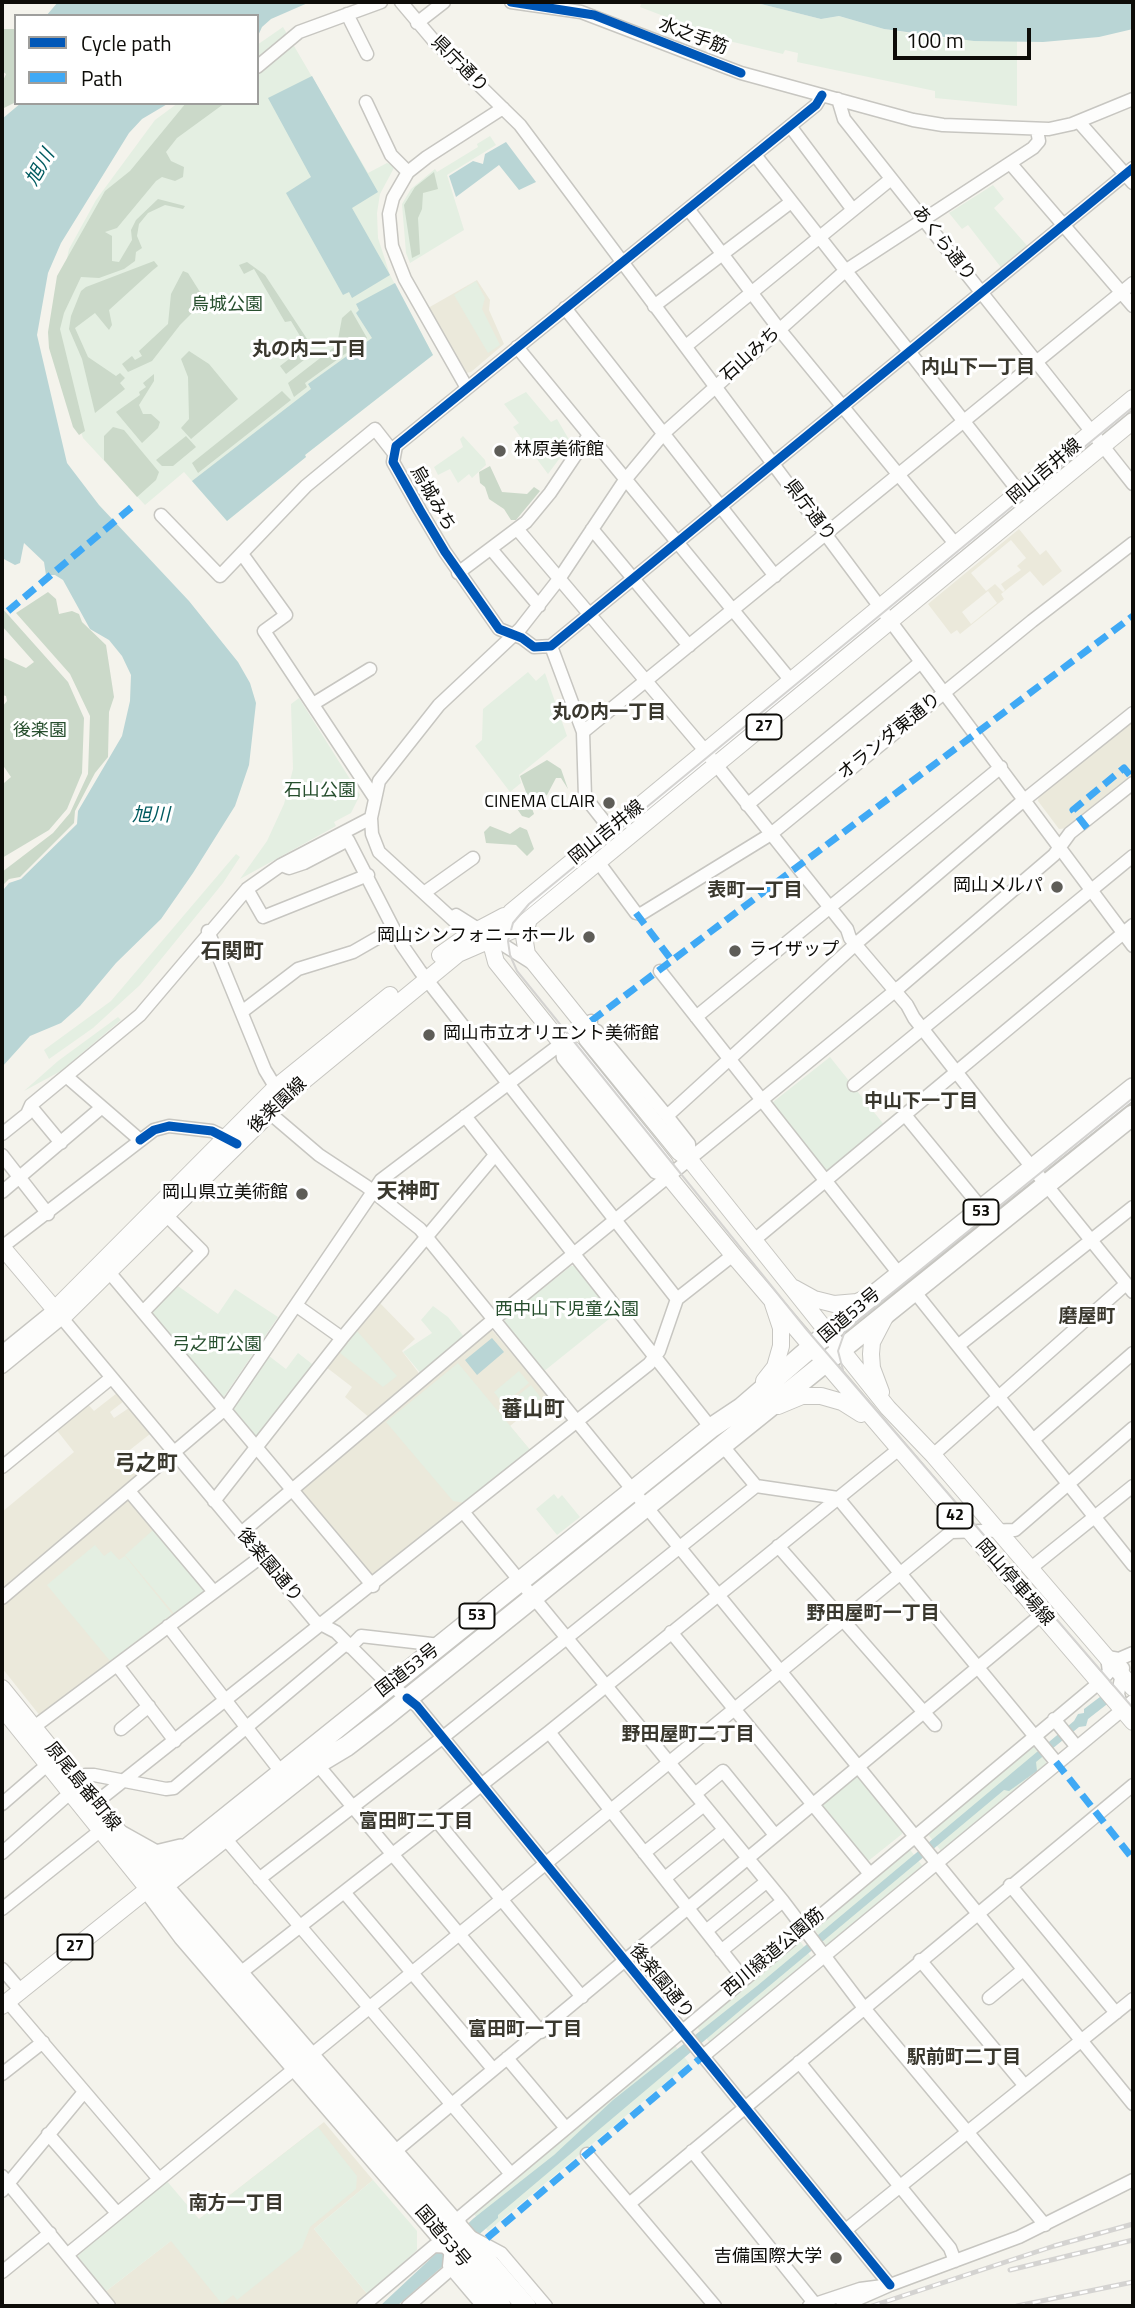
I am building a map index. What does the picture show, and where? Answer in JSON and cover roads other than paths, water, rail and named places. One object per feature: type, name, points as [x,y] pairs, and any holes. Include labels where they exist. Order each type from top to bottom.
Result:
[{"type":"highway","name":"国道53号","points":[[191,1853],[224,1837],[317,1764],[347,1746],[534,1598],[722,1445],[756,1407],[826,1348],[876,1294],[1133,1088]]},
{"type":"highway","name":"国道53号","points":[[826,1348],[914,1291],[1133,1115]]},
{"type":"highway","name":"国道53号","points":[[155,1884],[281,1772],[710,1428],[756,1407]]},
{"type":"highway","points":[[122,1836],[156,1855],[191,1853],[185,1897],[195,1923]]},
{"type":"highway","name":"国道53号","points":[[155,1884],[195,1923],[239,1974],[302,2061],[457,2245],[526,2306]]},
{"type":"highway","name":"国道53号","points":[[155,1884],[183,1936],[393,2153],[501,2306]]},
{"type":"main road","name":"岡山吉井線","points":[[477,934],[511,912],[1133,398]]},
{"type":"main road","name":"岡山吉井線","points":[[529,919],[1133,421]]},
{"type":"main road","name":"後楽園線","points":[[58,1314],[279,1093],[477,934],[529,919]]},
{"type":"main road","points":[[529,919],[525,945],[533,964],[587,1023],[587,1039],[679,1152],[690,1160],[786,1283],[826,1348]]},
{"type":"main road","points":[[477,934],[561,1043],[573,1050],[665,1164],[669,1177],[733,1255],[771,1298],[826,1348]]},
{"type":"main road","name":"後楽園線","points":[[58,1314],[109,1272],[166,1215],[232,1141]]},
{"type":"main road","points":[[2,1247],[58,1314]]},
{"type":"main road","points":[[786,1283],[814,1299],[834,1304],[857,1302],[876,1294]]},
{"type":"main road","points":[[756,1407],[779,1355],[781,1328],[771,1298]]},
{"type":"main road","points":[[888,1408],[872,1368],[871,1354],[872,1342],[890,1309]]},
{"type":"main road","name":"岡山停車場線","points":[[826,1348],[933,1455],[1128,1684]]},
{"type":"main road","name":"岡山停車場線","points":[[826,1348],[873,1420],[960,1528],[1042,1614],[1100,1682],[1128,1705],[1133,1723]]},
{"type":"main road","name":"42","points":[[756,1407],[821,1395],[842,1402],[873,1420]]},
{"type":"main road","name":"原尾島番町線","points":[[2,1688],[34,1727],[101,1830],[155,1884]]},
{"type":"main road","name":"原尾島番町線","points":[[2,1708],[47,1765],[94,1804],[122,1836],[155,1884]]},
{"type":"main road","name":"27","points":[[4,2003],[155,1884]]},
{"type":"street","points":[[259,65],[299,32],[381,2]]},
{"type":"street","name":"県庁通り","points":[[401,2],[417,23],[520,125],[1091,890],[1129,929],[1133,946]]},
{"type":"street","points":[[417,23],[444,2]]},
{"type":"street","name":"水之手筋","points":[[511,2],[594,15],[741,73],[943,125],[1037,130],[1079,122],[1133,99]]},
{"type":"street","points":[[347,14],[367,54]]},
{"type":"street","name":"烏城みち","points":[[512,635],[499,629],[458,573],[393,462],[393,452],[467,388],[816,105],[822,95]]},
{"type":"street","name":"あくら通り","points":[[838,99],[844,119],[1133,484]]},
{"type":"street","points":[[366,102],[391,155],[408,173]]},
{"type":"street","points":[[467,388],[416,302],[392,246],[390,206],[408,173],[427,157],[503,108]]},
{"type":"street","points":[[533,964],[445,915],[379,852],[372,834],[371,818],[379,781],[439,705],[512,635],[534,647],[551,646],[981,292],[1131,175],[1079,122]]},
{"type":"street","points":[[790,126],[853,210]]},
{"type":"street","name":"石山みち","points":[[512,635],[559,579],[625,480],[664,433],[845,271],[1010,163],[1039,141],[1037,130]]},
{"type":"street","points":[[755,155],[1020,493]]},
{"type":"street","points":[[1010,163],[1133,306]]},
{"type":"street","points":[[686,346],[891,179]]},
{"type":"street","points":[[654,306],[791,202]]},
{"type":"street","points":[[689,210],[779,329],[957,546]]},
{"type":"street","points":[[583,732],[1133,283]]},
{"type":"street","points":[[565,308],[775,576]]},
{"type":"street","points":[[517,347],[792,682]]},
{"type":"street","points":[[162,515],[220,576],[306,486],[375,429],[393,452]]},
{"type":"street","points":[[458,573],[518,530],[550,493],[589,435]]},
{"type":"street","points":[[592,529],[689,646]]},
{"type":"street","points":[[518,530],[706,752],[856,945],[896,991],[922,1029],[1130,1288],[1000,1395],[933,1455]]},
{"type":"street","name":"オランダ東通り","points":[[599,863],[639,913],[771,834],[1133,543]]},
{"type":"street","points":[[491,549],[538,606]]},
{"type":"street","points":[[242,554],[286,615],[264,631],[374,797]]},
{"type":"street","points":[[551,646],[583,732],[585,797],[611,830]]},
{"type":"street","points":[[747,805],[922,662]]},
{"type":"street","points":[[313,704],[370,669]]},
{"type":"street","points":[[667,1116],[856,945],[1025,800],[1133,713]]},
{"type":"street","points":[[696,1017],[828,906],[1001,767]]},
{"type":"street","points":[[241,1533],[494,1319],[896,991],[1059,847],[1069,833],[1133,783]]},
{"type":"street","points":[[2,1134],[66,1076],[140,1015],[247,889],[281,866],[371,818]]},
{"type":"street","points":[[371,818],[386,847],[477,934]]},
{"type":"street","points":[[281,866],[289,868],[304,863],[348,840],[393,929],[423,975],[677,1299]]},
{"type":"street","points":[[854,1084],[1133,856]]},
{"type":"street","points":[[428,890],[474,858]]},
{"type":"street","points":[[247,889],[263,917],[368,875]]},
{"type":"street","points":[[445,915],[453,934],[452,952]]},
{"type":"street","points":[[243,1010],[298,969],[353,952],[393,929]]},
{"type":"street","points":[[753,1241],[1129,929]]},
{"type":"street","points":[[208,932],[279,1093]]},
{"type":"street","points":[[660,971],[900,1275]]},
{"type":"street","points":[[2,1598],[225,1409],[381,1180],[587,1023],[597,1031],[689,1144],[690,1160]]},
{"type":"street","points":[[66,1076],[140,1140]]},
{"type":"street","points":[[32,1106],[61,1143]]},
{"type":"street","points":[[2,1192],[102,1108]]},
{"type":"street","points":[[265,1108],[319,1155],[373,1192],[427,1237],[1023,1970],[1082,2041],[1128,2087],[1133,2104]]},
{"type":"street","points":[[905,1115],[984,1210]]},
{"type":"street","points":[[465,1116],[710,1428]]},
{"type":"street","points":[[2,1247],[154,1130],[169,1126],[212,1131],[232,1141]]},
{"type":"street","points":[[2,1155],[48,1214]]},
{"type":"street","points":[[214,1501],[342,1338],[495,1155]]},
{"type":"street","points":[[959,1345],[1133,1207]]},
{"type":"street","points":[[143,1312],[202,1251],[166,1215]]},
{"type":"street","points":[[94,1804],[373,1586],[656,1358],[677,1299],[733,1255]]},
{"type":"street","points":[[109,1272],[373,1586]]},
{"type":"street","points":[[914,1291],[1000,1395],[1095,1517],[1128,1549],[1133,1564]]},
{"type":"street","points":[[297,1306],[342,1338]]},
{"type":"street","points":[[2,1352],[58,1314]]},
{"type":"street","points":[[2,1367],[58,1314]]},
{"type":"street","name":"後楽園通り","points":[[58,1314],[315,1620],[349,1645],[407,1699],[442,1738],[699,2054],[847,2229],[890,2285]]},
{"type":"street","points":[[1034,1439],[1133,1353]]},
{"type":"street","points":[[2,1467],[111,1377]]},
{"type":"street","points":[[960,1528],[1015,1530],[1133,1428]]},
{"type":"street","points":[[722,1445],[756,1486],[838,1497],[1045,1749]]},
{"type":"street","points":[[239,1974],[549,1732],[899,1449]]},
{"type":"street","points":[[259,1879],[442,1738],[756,1486]]},
{"type":"street","points":[[1031,1568],[1133,1486]]},
{"type":"street","points":[[129,1491],[214,1592]]},
{"type":"street","points":[[68,2254],[410,1972],[960,1528],[971,1513],[970,1497]]},
{"type":"street","points":[[464,1513],[783,1901],[864,2008],[1045,2225]]},
{"type":"street","points":[[778,1546],[935,1726]]},
{"type":"street","points":[[34,1727],[261,1557]]},
{"type":"street","points":[[393,2153],[1042,1614]]},
{"type":"street","points":[[168,1626],[281,1772]]},
{"type":"street","points":[[671,1632],[870,1874]]},
{"type":"street","points":[[2,1853],[85,1775],[166,1789],[174,1788],[361,1636],[440,1645]]},
{"type":"street","points":[[1100,1682],[1109,1672],[1107,1657],[1119,1659],[1132,1654],[1128,1705]]},
{"type":"street","points":[[117,1665],[176,1741]]},
{"type":"street","points":[[1100,1682],[1128,1684]]},
{"type":"street","name":"西川緑道公園筋","points":[[457,2245],[460,2217],[565,2127],[684,2035],[743,1979],[813,1943],[870,1874],[926,1849],[1065,1733],[1100,1682]]},
{"type":"street","name":"西川緑道公園筋","points":[[699,2054],[813,1943],[1045,1749],[1065,1733],[1128,1705]]},
{"type":"street","points":[[121,1729],[149,1706]]},
{"type":"street","points":[[549,1732],[743,1979]]},
{"type":"street","points":[[317,1764],[541,2032]]},
{"type":"street","points":[[2,1804],[47,1765]]},
{"type":"street","points":[[695,1794],[723,1771],[775,1835]]},
{"type":"street","points":[[629,2204],[976,1912],[1133,1785]]},
{"type":"street","points":[[644,1853],[704,1805]]},
{"type":"street","points":[[436,1820],[582,1997]]},
{"type":"street","points":[[2,1909],[101,1830]]},
{"type":"street","points":[[664,1878],[724,1830]]},
{"type":"street","points":[[224,1837],[512,2174]]},
{"type":"street","points":[[706,1931],[766,1882]]},
{"type":"street","points":[[1010,1885],[1116,2013]]},
{"type":"street","points":[[344,1892],[493,2069]]},
{"type":"street","points":[[721,1951],[783,1901]]},
{"type":"street","points":[[920,1960],[1025,2086]]},
{"type":"street","points":[[2,1969],[21,1991]]},
{"type":"street","points":[[989,1998],[1023,1970]]},
{"type":"street","points":[[847,2229],[1133,1999]]},
{"type":"street","points":[[4,2003],[43,2042],[159,2179]]},
{"type":"street","points":[[2,2074],[43,2042]]},
{"type":"street","points":[[507,2058],[565,2127]]},
{"type":"street","points":[[799,2062],[950,2248],[955,2261]]},
{"type":"street","points":[[84,2092],[4,2183],[68,2254],[109,2306]]},
{"type":"street","points":[[48,2134],[117,2213]]},
{"type":"street","points":[[692,2151],[811,2305],[860,2289],[890,2285]]},
{"type":"street","points":[[587,2154],[715,2306]]},
{"type":"street","points":[[842,2306],[1045,2225],[1133,2180]]},
{"type":"street","points":[[2,2272],[50,2233]]},
{"type":"street","points":[[408,2306],[457,2245]]},
{"type":"street","points":[[457,2245],[484,2306]]},
{"type":"street","points":[[364,2306],[428,2248],[457,2245],[501,2253],[546,2306]]},
{"type":"water","points":[[58,2],[310,2],[271,19],[259,34],[259,14],[48,14]]},
{"type":"water","points":[[753,2],[1133,2],[1133,29],[1099,37],[1043,42],[974,41],[884,29],[839,16],[821,19]]},
{"type":"water","points":[[312,76],[378,192],[352,208],[390,275],[352,298],[349,292],[343,295],[286,193],[311,177],[268,98]]},
{"type":"water","name":"旭川","points":[[19,105],[166,105],[142,119],[129,133],[61,243],[48,273],[37,335],[67,463],[99,505],[189,601],[238,662],[250,683],[256,703],[249,765],[235,806],[161,919],[116,963],[80,1006],[61,1023],[30,1036],[2,1067],[4,889],[9,883],[21,879],[77,824],[78,811],[122,736],[130,701],[131,675],[122,656],[109,640],[90,629],[63,580],[55,575],[46,575],[44,562],[24,543],[20,563],[15,565],[2,558],[2,119]]},
{"type":"water","points":[[506,142],[536,182],[519,190],[499,165],[456,197],[449,176],[473,161],[483,164],[485,154]]},
{"type":"water","points":[[395,283],[433,355],[305,455],[306,457],[227,521],[192,481],[311,389],[308,384],[372,338],[356,313],[359,310],[356,304]]},
{"type":"water","points":[[492,1338],[504,1352],[477,1375],[465,1360]]},
{"type":"water","points":[[1133,1672],[1133,1684],[1088,1719],[1086,1726],[1079,1727],[1036,1762],[1037,1771],[1009,1791],[1004,1790],[762,1992],[498,2215],[498,2218],[397,2306],[380,2306],[474,2218],[554,2155],[613,2100],[757,1986],[1074,1721],[1078,1714],[1084,1713],[1084,1709]]},
{"type":"tram line","points":[[1133,407],[529,904],[513,923],[508,941],[510,955],[517,971],[807,1330],[1133,1708]]},
{"type":"tram line","points":[[843,1370],[838,1351],[845,1331],[1133,1098]]},
{"type":"railway","points":[[872,2306],[1054,2246],[1133,2224]]},
{"type":"railway","points":[[1010,2270],[1133,2240]]},
{"type":"railway","points":[[1017,2306],[1133,2282]]},
{"type":"place","name":"林原美術館","points":[[500,451]]},
{"type":"place","name":"CINEMA CLAIR","points":[[609,803]]},
{"type":"place","name":"岡山メルパ","points":[[1057,887]]},
{"type":"place","name":"岡山シンフォニーホール","points":[[589,937]]},
{"type":"place","name":"ライザップ","points":[[735,951]]},
{"type":"place","name":"岡山市立オリエント美術館","points":[[429,1035]]},
{"type":"place","name":"岡山県立美術館","points":[[302,1194]]},
{"type":"place","name":"吉備国際大学","points":[[836,2258]]},
{"type":"district","name":"丸の内二丁目","points":[[309,350]]},
{"type":"district","name":"内山下一丁目","points":[[978,368]]},
{"type":"district","name":"丸の内一丁目","points":[[609,713]]},
{"type":"district","name":"表町一丁目","points":[[755,891]]},
{"type":"district","name":"石関町","points":[[232,953]]},
{"type":"district","name":"中山下一丁目","points":[[921,1102]]},
{"type":"district","name":"天神町","points":[[408,1193]]},
{"type":"district","name":"磨屋町","points":[[1087,1317]]},
{"type":"district","name":"蕃山町","points":[[533,1411]]},
{"type":"district","name":"弓之町","points":[[146,1465]]},
{"type":"district","name":"野田屋町一丁目","points":[[873,1614]]},
{"type":"district","name":"野田屋町二丁目","points":[[688,1735]]},
{"type":"district","name":"富田町二丁目","points":[[416,1822]]},
{"type":"district","name":"富田町一丁目","points":[[525,2030]]},
{"type":"district","name":"駅前町二丁目","points":[[964,2058]]},
{"type":"district","name":"南方一丁目","points":[[236,2204]]},
{"type":"park label","name":"烏城公園","points":[[227,306]]},
{"type":"park label","name":"後楽園","points":[[40,732]]},
{"type":"park label","name":"石山公園","points":[[320,792]]},
{"type":"park label","name":"西中山下児童公園","points":[[567,1311]]},
{"type":"park label","name":"弓之町公園","points":[[217,1346]]}]
